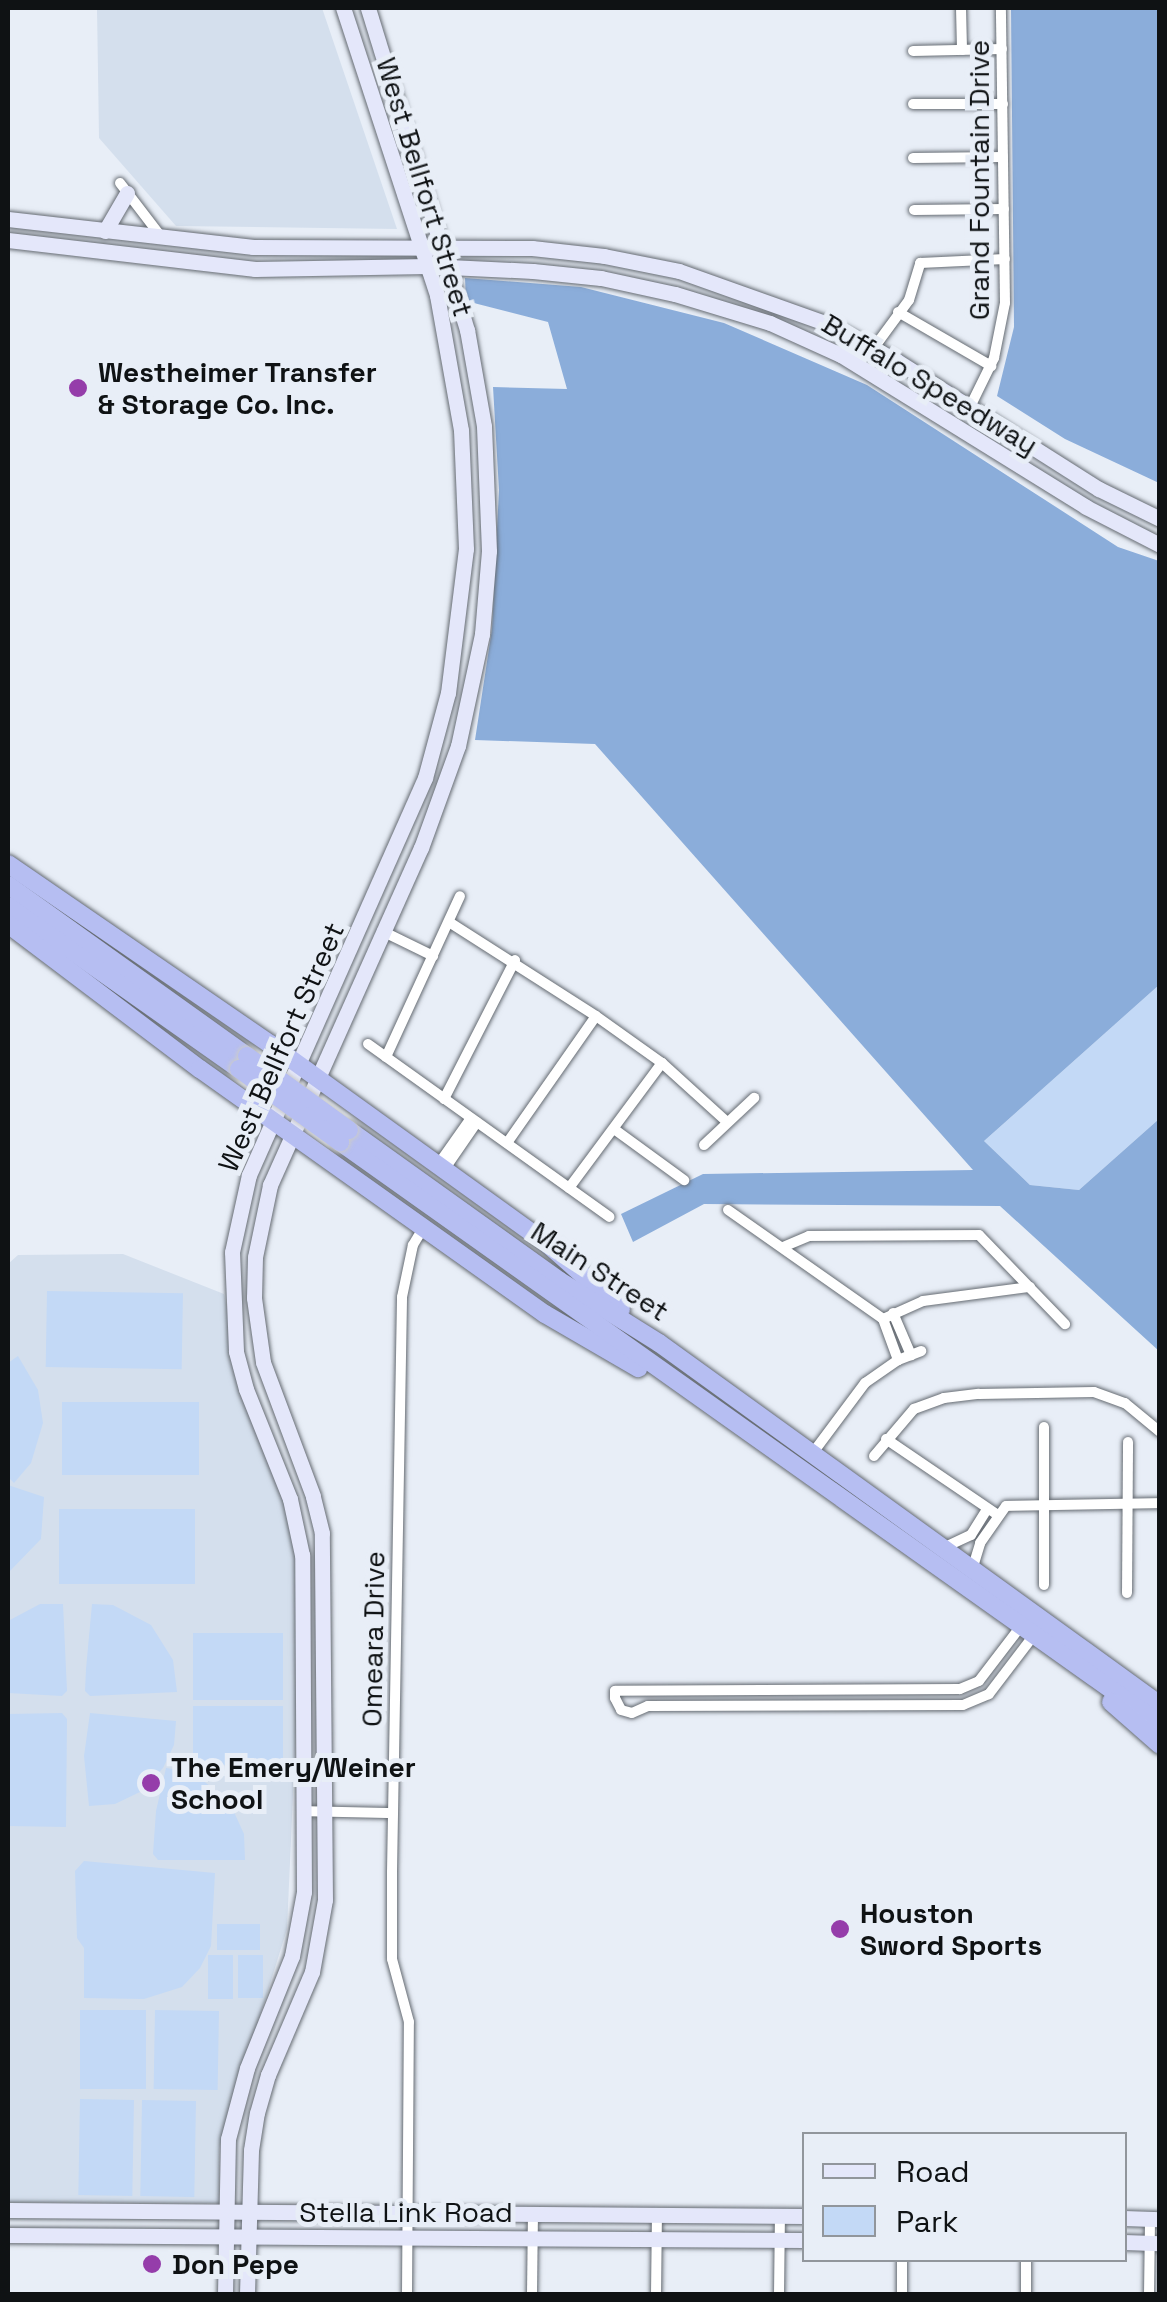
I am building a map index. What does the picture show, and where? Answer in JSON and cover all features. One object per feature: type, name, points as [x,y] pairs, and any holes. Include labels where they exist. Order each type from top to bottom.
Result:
[{"type":"highway","points":[[8,864],[270,1044],[550,1246],[659,1343]]},
{"type":"highway","name":"Main Street","points":[[8,885],[243,1063],[738,1425],[1034,1628],[1160,1705]]},
{"type":"highway","name":"Main Street","points":[[8,906],[243,1063]]},
{"type":"highway","points":[[8,924],[228,1088],[546,1314],[738,1425]]},
{"type":"highway","points":[[228,1088],[255,1088],[274,1060],[270,1044]]},
{"type":"highway","points":[[321,1153],[319,1132],[334,1110],[357,1107]]},
{"type":"highway","name":"Main Street","points":[[345,1136],[659,1343],[972,1570],[1052,1648],[1160,1724]]},
{"type":"highway","points":[[1034,1628],[1160,1691]]},
{"type":"highway","points":[[1052,1648],[1160,1745]]},
{"type":"main road","name":"West Bellfort Street","points":[[225,2294],[228,2139],[254,2050],[287,1970],[300,1921],[303,1811],[303,1585],[297,1526],[236,1351],[230,1284],[238,1213],[272,1119],[425,778],[448,693],[466,549],[461,430],[428,266],[344,8]]},
{"type":"main road","name":"West Bellfort Street","points":[[247,2294],[248,2212],[257,2113],[274,2061],[300,2004],[320,1936],[326,1812],[326,1584],[322,1534],[313,1496],[263,1362],[254,1285],[261,1218],[292,1133],[444,786],[475,672],[488,551],[484,426],[467,330],[368,8]]},
{"type":"main road","points":[[106,231],[123,188]]},
{"type":"main road","name":"Buffalo Speedway","points":[[11,219],[253,247],[532,248],[632,260],[754,294],[850,336],[1121,500],[1160,519]]},
{"type":"main road","points":[[11,219],[18,245]]},
{"type":"main road","points":[[160,259],[162,238]]},
{"type":"main road","name":"Buffalo Speedway","points":[[18,245],[255,269],[428,266],[533,271],[628,283],[755,318],[841,354],[1112,521],[1160,546]]},
{"type":"main road","points":[[628,283],[632,260]]},
{"type":"main road","points":[[841,354],[850,336]]},
{"type":"main road","points":[[959,426],[970,406]]},
{"type":"main road","points":[[461,430],[484,426]]},
{"type":"main road","points":[[1112,521],[1121,500]]},
{"type":"main road","points":[[466,549],[488,551]]},
{"type":"main road","points":[[425,778],[444,786]]},
{"type":"main road","points":[[363,922],[382,931]]},
{"type":"main road","points":[[230,1284],[254,1285]]},
{"type":"main road","points":[[265,1434],[286,1425]]},
{"type":"main road","points":[[303,1585],[326,1584]]},
{"type":"main road","points":[[254,2050],[274,2061]]},
{"type":"main road","name":"Stella Link Road","points":[[8,2210],[802,2216]]},
{"type":"main road","points":[[1127,2218],[1155,2219]]},
{"type":"main road","name":"Stella Link Road","points":[[8,2234],[802,2240]]},
{"type":"main road","points":[[1127,2242],[1154,2242]]},
{"type":"street","points":[[961,8],[962,50]]},
{"type":"street","name":"Grand Fountain Drive","points":[[970,406],[991,366],[1001,334],[1005,260],[1001,8]]},
{"type":"street","points":[[913,50],[1002,49]]},
{"type":"street","points":[[912,104],[1003,104]]},
{"type":"street","points":[[913,158],[1004,157]]},
{"type":"street","points":[[123,188],[162,238]]},
{"type":"street","points":[[914,210],[1004,209]]},
{"type":"street","points":[[873,348],[913,291],[920,263],[1005,260]]},
{"type":"street","points":[[898,312],[991,366]]},
{"type":"street","points":[[386,1057],[460,896]]},
{"type":"street","points":[[449,922],[515,960],[662,1063],[727,1122]]},
{"type":"street","points":[[382,931],[433,956]]},
{"type":"street","points":[[444,1099],[515,960]]},
{"type":"street","points":[[507,1143],[596,1016]]},
{"type":"street","points":[[368,1044],[610,1218]]},
{"type":"street","points":[[569,1188],[662,1063]]},
{"type":"street","points":[[704,1144],[754,1098]]},
{"type":"street","points":[[442,1168],[474,1120]]},
{"type":"street","points":[[614,1129],[684,1180]]},
{"type":"street","points":[[728,1210],[888,1316],[916,1353],[898,1360],[856,1394],[811,1456]]},
{"type":"street","name":"Omeara Drive","points":[[408,2294],[409,2030],[392,1959],[393,1813],[402,1297],[413,1247],[424,1226]]},
{"type":"street","points":[[783,1247],[809,1236],[979,1236],[1066,1324]]},
{"type":"street","points":[[888,1316],[922,1301],[1030,1286]]},
{"type":"street","points":[[888,1316],[898,1360]]},
{"type":"street","points":[[874,1456],[905,1417],[926,1403],[1017,1392],[1106,1394],[1141,1414],[1160,1432]]},
{"type":"street","points":[[1044,1427],[1044,1585]]},
{"type":"street","points":[[886,1439],[993,1512]]},
{"type":"street","points":[[1127,1593],[1128,1442]]},
{"type":"street","points":[[972,1570],[980,1532],[993,1512],[1006,1506],[1160,1503]]},
{"type":"street","points":[[943,1548],[980,1532]]},
{"type":"street","points":[[1034,1628],[989,1694],[963,1704],[670,1706],[625,1712],[616,1704],[615,1690],[960,1689],[979,1681],[1034,1628]]},
{"type":"street","points":[[794,1689],[794,1705]]},
{"type":"street","points":[[935,1689],[935,1705]]},
{"type":"street","points":[[670,1690],[670,1706]]},
{"type":"street","points":[[303,1811],[393,1813]]},
{"type":"street","points":[[532,2294],[533,2214]]},
{"type":"street","points":[[656,2294],[657,2215]]},
{"type":"street","points":[[779,2294],[780,2216]]},
{"type":"street","points":[[1149,2294],[1155,2219]]},
{"type":"street","points":[[902,2262],[902,2294]]},
{"type":"street","points":[[1026,2262],[1026,2294]]},
{"type":"shaded area","points":[[97,8],[322,8],[397,229],[176,226],[99,138]]},
{"type":"shaded area","points":[[1011,8],[1159,8],[1159,483],[1065,439],[997,396],[1014,327]]},
{"type":"shaded area","points":[[465,278],[581,287],[724,323],[867,385],[1118,547],[1159,561],[1159,985],[984,1141],[1030,1185],[1079,1190],[1159,1119],[1159,1351],[1000,1206],[704,1204],[633,1242],[621,1214],[703,1174],[973,1170],[595,744],[475,740],[492,629],[499,490],[493,387],[567,389],[548,322],[466,301]]},
{"type":"shaded area","name":"The Emery/Weiner School","points":[[123,1254],[224,1294],[250,1417],[295,1529],[300,1637],[287,1929],[219,2148],[219,2203],[8,2202],[8,1264],[18,1255]]},
{"type":"green space","points":[[1159,985],[1159,1119],[1079,1190],[1030,1185],[984,1141]]},
{"type":"green space","points":[[47,1291],[183,1293],[182,1369],[46,1367]]},
{"type":"green space","points":[[18,1356],[38,1390],[43,1423],[31,1463],[14,1483],[8,1477],[8,1363]]},
{"type":"green space","points":[[62,1402],[199,1402],[199,1475],[62,1475]]},
{"type":"green space","points":[[8,1485],[44,1497],[41,1539],[8,1573]]},
{"type":"green space","points":[[59,1509],[195,1509],[195,1584],[59,1584]]},
{"type":"green space","points":[[40,1604],[63,1604],[67,1691],[62,1696],[8,1693],[8,1621]]},
{"type":"green space","points":[[92,1604],[113,1605],[151,1625],[173,1660],[177,1692],[90,1696],[85,1691]]},
{"type":"green space","points":[[193,1633],[283,1633],[283,1700],[193,1700]]},
{"type":"green space","points":[[193,1706],[283,1706],[283,1765],[193,1765]]},
{"type":"green space","points":[[62,1713],[67,1719],[66,1827],[8,1826],[8,1714]]},
{"type":"green space","points":[[90,1713],[176,1721],[174,1745],[163,1768],[142,1791],[115,1804],[89,1806],[84,1756]]},
{"type":"green space","points":[[166,1768],[192,1772],[229,1801],[244,1834],[245,1860],[158,1860],[153,1854],[156,1811]]},
{"type":"green space","points":[[84,1861],[215,1873],[211,1946],[200,1968],[182,1987],[144,1999],[84,1998],[84,1948],[77,1938],[75,1871]]},
{"type":"green space","points":[[217,1924],[260,1924],[260,1950],[217,1950]]},
{"type":"green space","points":[[208,1955],[233,1955],[233,1999],[208,1999]]},
{"type":"green space","points":[[238,1955],[263,1955],[263,1998],[238,1998]]},
{"type":"green space","points":[[80,2010],[146,2010],[146,2089],[80,2089]]},
{"type":"green space","points":[[155,2010],[219,2011],[218,2090],[154,2089]]},
{"type":"green space","points":[[80,2099],[134,2100],[132,2196],[78,2195]]},
{"type":"green space","points":[[142,2100],[196,2101],[194,2197],[140,2196]]},
{"type":"place","name":"Westheimer Transfer & Storage Co. Inc.","points":[[78,388]]},
{"type":"place","name":"The Emery/Weiner School","points":[[151,1783]]},
{"type":"place","name":"Houston Sword Sports","points":[[840,1929]]},
{"type":"place","name":"Don Pepe","points":[[152,2264]]}]
